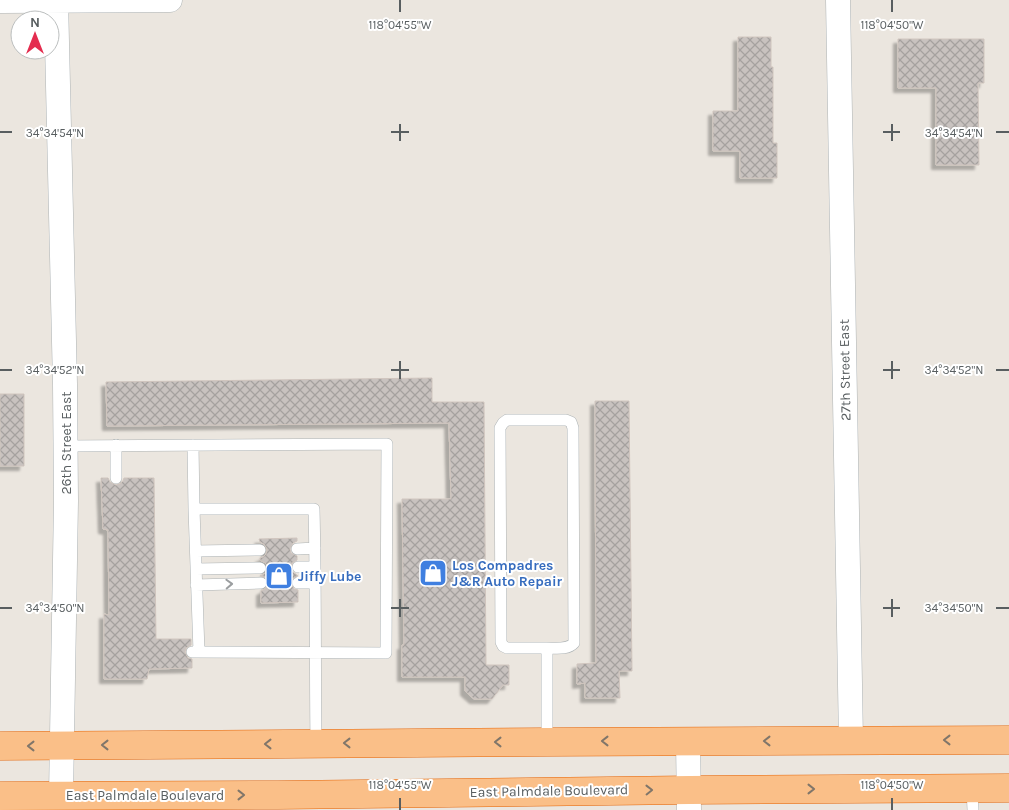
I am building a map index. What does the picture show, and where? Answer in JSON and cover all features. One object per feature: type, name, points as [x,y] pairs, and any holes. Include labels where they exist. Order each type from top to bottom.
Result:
[{"type":"highway","points":[[0,746],[1009,740]]},
{"type":"highway","name":"East Palmdale Boulevard","points":[[0,796],[60,803],[278,799],[972,799],[1009,788]]},
{"type":"street","points":[[0,1],[170,0]]},
{"type":"street","name":"27th Street East","points":[[838,0],[851,741]]},
{"type":"street","name":"26th Street East","points":[[56,1],[66,446],[60,803]]},
{"type":"street","points":[[688,741],[689,800]]},
{"type":"lane","points":[[506,420],[566,420],[571,422],[573,428],[574,643],[572,646],[565,648],[547,648],[506,648],[501,642],[500,428],[506,420]]},
{"type":"lane","points":[[66,446],[386,444],[386,653],[195,652],[196,551],[193,446]]},
{"type":"lane","points":[[116,446],[116,478]]},
{"type":"lane","points":[[194,509],[314,509],[316,743]]},
{"type":"lane","points":[[297,549],[315,548]]},
{"type":"lane","points":[[196,551],[260,550]]},
{"type":"lane","points":[[298,567],[315,567]]},
{"type":"lane","points":[[196,569],[260,568]]},
{"type":"lane","points":[[196,585],[260,583]]},
{"type":"lane","points":[[298,583],[315,583]]},
{"type":"lane","points":[[547,648],[547,742]]},
{"type":"building","points":[[738,37],[771,37],[773,143],[777,143],[777,178],[740,178],[740,151],[713,151],[713,111],[738,111]]},
{"type":"building","points":[[898,39],[984,39],[984,83],[978,83],[979,165],[936,165],[936,88],[898,88]]},
{"type":"building","points":[[432,378],[432,402],[484,402],[486,665],[509,665],[509,685],[503,685],[492,699],[474,699],[465,691],[465,677],[402,677],[402,645],[404,645],[402,499],[451,499],[449,423],[107,426],[106,382]]},
{"type":"building","points":[[0,394],[24,394],[24,466],[0,466]]},
{"type":"building","points":[[595,401],[629,401],[632,671],[619,671],[620,698],[585,698],[585,683],[577,684],[577,664],[596,663]]},
{"type":"building","points":[[101,478],[108,478],[110,482],[116,485],[120,484],[124,478],[154,478],[156,639],[191,639],[191,645],[186,648],[185,652],[188,658],[192,659],[192,668],[149,669],[147,679],[104,679],[104,614],[109,615],[108,530],[103,529]]},
{"type":"building","name":"Jiffy Lube","points":[[297,538],[297,541],[293,543],[290,549],[291,553],[297,556],[297,560],[292,563],[291,567],[292,571],[298,576],[292,579],[291,583],[294,589],[298,590],[298,602],[261,603],[261,591],[265,589],[268,580],[260,576],[267,571],[267,565],[260,558],[266,554],[267,549],[259,539]]},
{"type":"place","name":"Los Compadres J&R Auto Repair","points":[[433,573]]},
{"type":"place","name":"Jiffy Lube","points":[[279,576]]}]
